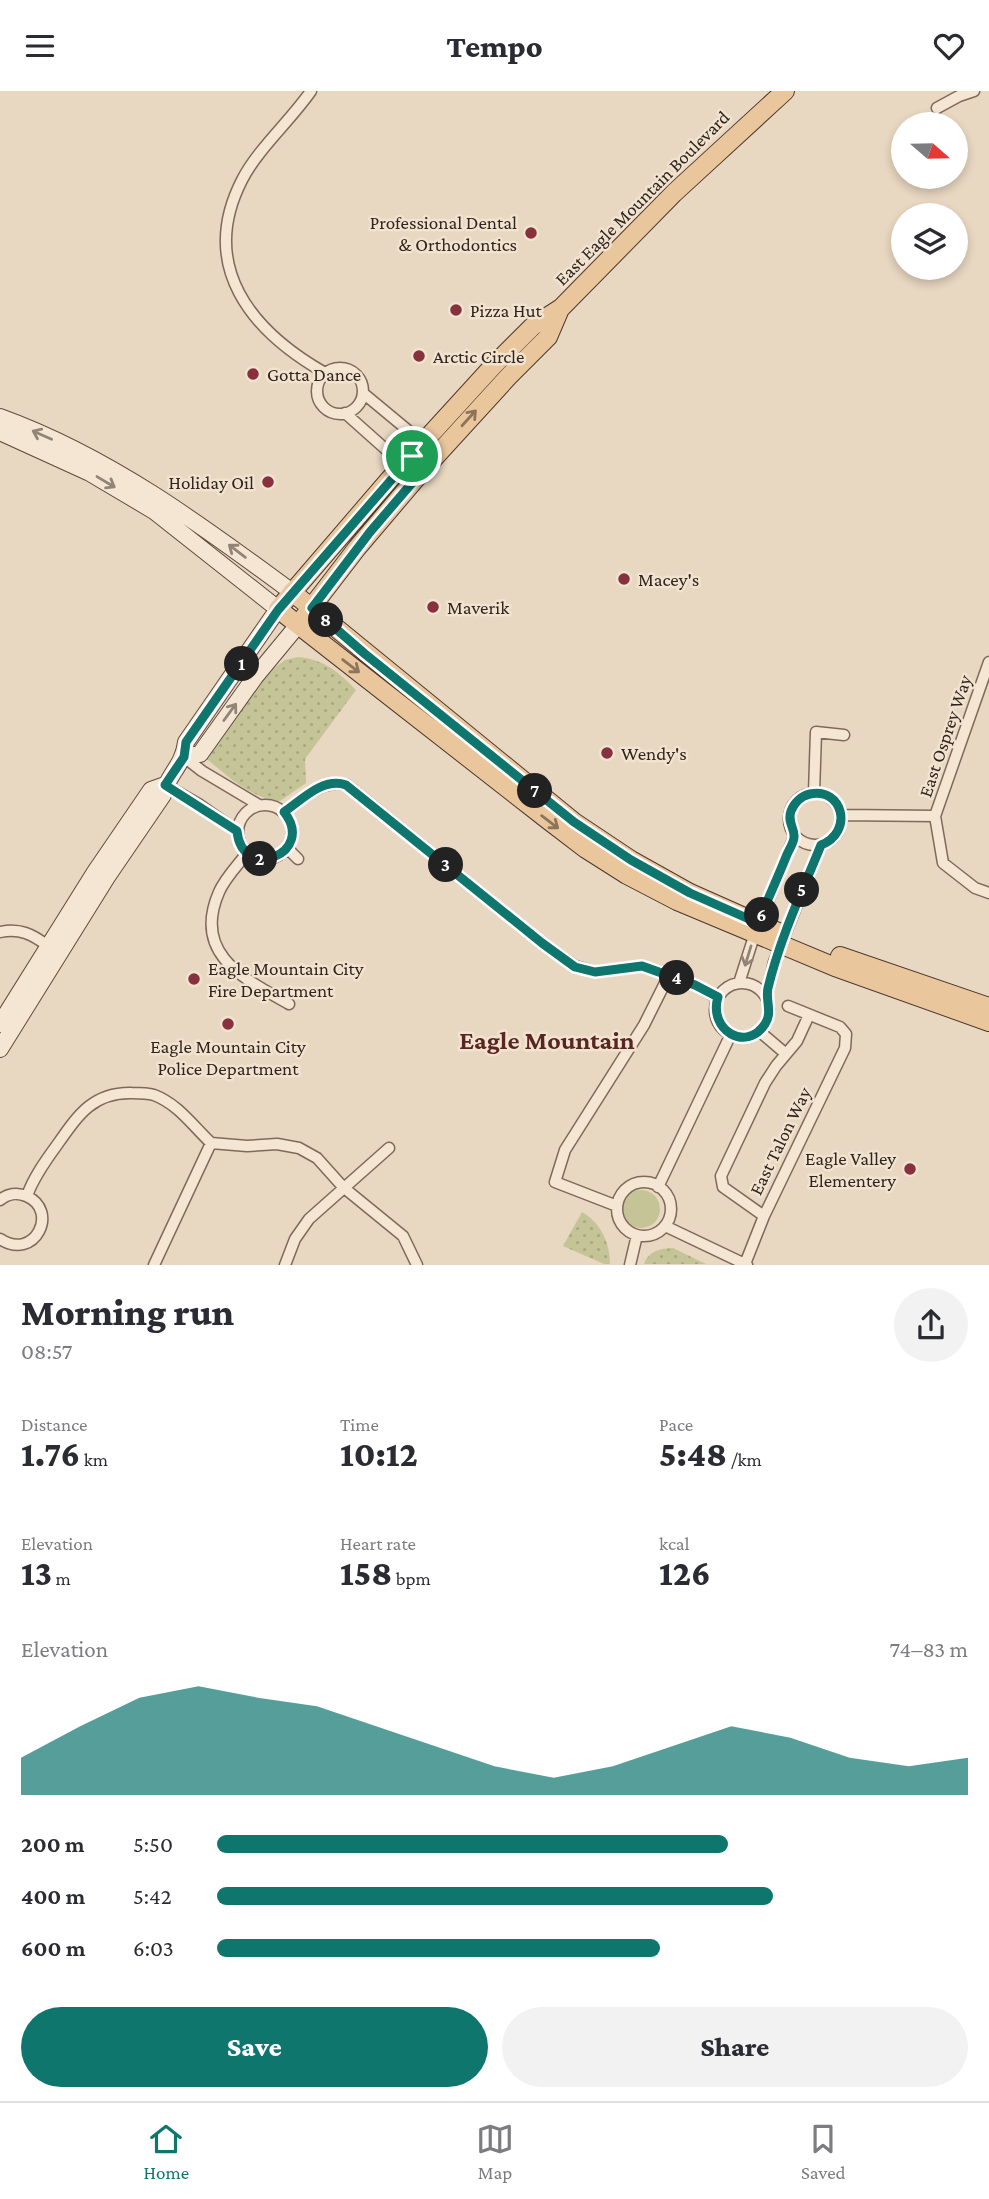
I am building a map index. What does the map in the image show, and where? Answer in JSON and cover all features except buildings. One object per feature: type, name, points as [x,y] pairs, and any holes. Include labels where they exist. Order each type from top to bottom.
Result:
[{"type":"main road","name":"East Eagle Mountain Boulevard","points":[[278,610],[414,458],[499,386],[548,337],[561,308],[674,193],[785,91]]},
{"type":"main road","name":"East Eagle Mountain Boulevard","points":[[298,625],[370,532],[414,458]]},
{"type":"main road","points":[[292,592],[574,822],[631,860],[756,929]]},
{"type":"main road","points":[[278,610],[586,849],[627,875],[677,901],[783,940],[835,967],[989,1022]]},
{"type":"main road","points":[[783,940],[989,1007]]},
{"type":"street","points":[[311,91],[243,179],[230,213],[226,248],[232,274],[250,311],[294,356],[325,373]]},
{"type":"street","points":[[937,108],[974,91]]},
{"type":"street","points":[[334,368],[348,369],[361,380],[363,393],[356,407],[345,413],[331,412],[318,400],[317,388],[325,373],[334,368]]},
{"type":"street","points":[[345,413],[391,454],[414,458],[410,432],[363,393]]},
{"type":"street","points":[[0,417],[90,456],[167,502],[292,592]]},
{"type":"street","points":[[0,432],[90,473],[154,511],[278,610]]},
{"type":"street","name":"East Eagle Mountain Boulevard","points":[[0,1049],[107,877],[163,795],[165,785],[184,757],[186,742],[278,610]]},
{"type":"street","name":"East Eagle Mountain Boulevard","points":[[184,757],[200,754],[255,677],[298,625]]},
{"type":"street","name":"East Osprey Way","points":[[989,662],[935,816],[943,863],[975,888],[989,893]]},
{"type":"street","points":[[814,793],[816,732],[844,735]]},
{"type":"street","points":[[184,757],[202,772],[259,805],[272,805],[284,812],[292,829],[287,848],[272,858],[255,857],[247,853],[238,839],[237,831],[244,814],[259,805]]},
{"type":"street","points":[[284,812],[323,785],[336,782],[346,785],[575,967],[595,972],[642,966],[718,997]]},
{"type":"street","points":[[165,785],[237,831]]},
{"type":"street","name":"East Eagle Mountain Boulevard","points":[[0,1024],[151,790],[165,785]]},
{"type":"street","points":[[814,793],[825,795],[834,801],[841,815],[837,833],[821,845],[805,843],[795,835],[790,825],[791,810],[800,798],[814,793]]},
{"type":"street","points":[[841,815],[935,816]]},
{"type":"street","points":[[739,983],[756,929],[795,835]]},
{"type":"street","points":[[766,997],[783,940],[821,845]]},
{"type":"street","points":[[287,848],[298,859]]},
{"type":"street","points":[[247,853],[220,890],[210,918],[212,939],[217,950],[246,979],[289,1004]]},
{"type":"street","points":[[0,932],[27,932],[48,946]]},
{"type":"street","points":[[617,1206],[555,1182],[565,1150],[644,1024],[669,975]]},
{"type":"street","points":[[739,983],[755,986],[766,997],[769,1004],[768,1019],[759,1031],[746,1037],[732,1034],[719,1023],[716,1006],[718,997],[727,988],[739,983]]},
{"type":"street","points":[[764,1216],[723,1187],[721,1176],[765,1083],[797,1041],[809,1015],[788,1006]]},
{"type":"street","name":"East Talon Way","points":[[746,1264],[764,1216],[845,1048],[846,1034],[840,1027],[809,1015]]},
{"type":"street","points":[[759,1031],[786,1054]]},
{"type":"street","points":[[658,1187],[732,1034]]},
{"type":"street","points":[[27,1196],[49,1156],[81,1112],[114,1092],[154,1095],[182,1112],[211,1143],[247,1146],[277,1144],[299,1148],[317,1158],[343,1187],[396,1231],[410,1247],[417,1265]]},
{"type":"street","points":[[154,1265],[211,1143]]},
{"type":"street","points":[[285,1265],[295,1239],[309,1219],[388,1148]]},
{"type":"street","points":[[650,1183],[658,1187],[668,1198],[671,1209],[664,1226],[651,1235],[637,1235],[621,1223],[617,1206],[622,1194],[635,1184],[650,1183]]},
{"type":"street","points":[[1,1241],[24,1244],[37,1235],[42,1219],[40,1209],[27,1196],[2,1196]]},
{"type":"street","points":[[664,1226],[746,1264]]},
{"type":"street","points":[[630,1265],[637,1235]]},
{"type":"green space","points":[[298,657],[315,660],[330,667],[356,690],[305,759],[306,783],[280,801],[248,790],[203,756],[269,672],[285,660]]},
{"type":"green space","points":[[641,1190],[655,1195],[660,1209],[655,1223],[641,1228],[627,1223],[622,1209],[627,1195]]},
{"type":"green space","points":[[582,1212],[603,1234],[610,1264],[604,1264],[563,1246]]},
{"type":"green space","points":[[672,1248],[706,1264],[644,1264],[655,1251]]},
{"type":"place","name":"Professional Dental & Orthodontics","points":[[531,233]]},
{"type":"place","name":"Pizza Hut","points":[[456,310]]},
{"type":"place","name":"Arctic Circle","points":[[419,356]]},
{"type":"place","name":"Gotta Dance","points":[[253,374]]},
{"type":"place","name":"Holiday Oil","points":[[268,482]]},
{"type":"place","name":"Macey's","points":[[624,579]]},
{"type":"place","name":"Maverik","points":[[433,607]]},
{"type":"place","name":"Wendy's","points":[[607,753]]},
{"type":"place","name":"Eagle Mountain City Fire Department","points":[[194,979]]},
{"type":"place","name":"Eagle Mountain City Police Department","points":[[228,1024]]},
{"type":"place","name":"Eagle Valley Elementery","points":[[910,1169]]},
{"type":"district","name":"Eagle Mountain","points":[[547,1040]]},
{"type":"route","points":[[412,456],[424,469],[370,532],[312,608],[365,654],[574,822],[631,860],[690,893],[758,923],[795,835],[789,817],[795,803],[806,795],[818,793],[830,797],[838,807],[841,815],[839,829],[832,839],[821,845],[791,918],[775,961],[766,997],[769,1004],[768,1019],[759,1031],[746,1037],[738,1037],[724,1030],[716,1014],[718,997],[669,975],[642,966],[595,972],[575,967],[346,785],[336,782],[323,785],[284,812],[291,823],[290,842],[281,854],[263,859],[247,853],[238,839],[237,831],[165,785],[184,757],[186,742],[278,610],[412,456]]}]
